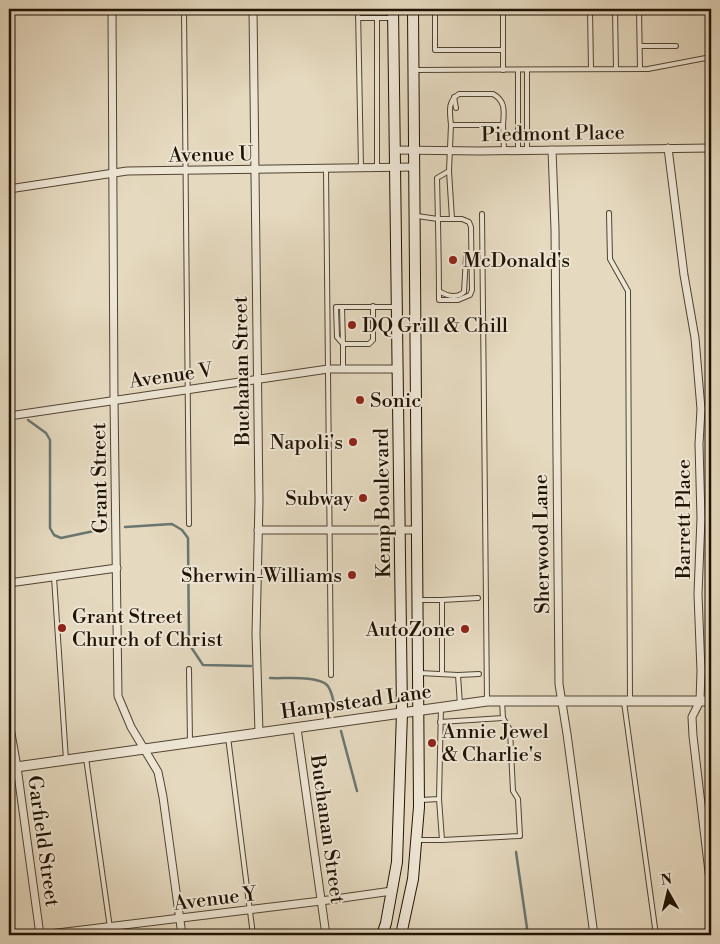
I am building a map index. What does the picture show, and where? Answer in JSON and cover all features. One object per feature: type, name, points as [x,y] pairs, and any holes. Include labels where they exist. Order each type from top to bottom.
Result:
[{"type":"main road","name":"Kemp Boulevard","points":[[401,935],[411,892],[418,840],[419,800],[413,9]]},
{"type":"main road","name":"Kemp Boulevard","points":[[382,935],[386,923],[397,862],[402,713],[393,14]]},
{"type":"main road","points":[[398,369],[416,370]]},
{"type":"main road","points":[[392,891],[411,892]]},
{"type":"street","name":"Grant Street","points":[[112,9],[118,696],[131,727],[158,772],[182,935]]},
{"type":"street","name":"Buchanan Street","points":[[253,9],[258,530],[256,634],[259,733]]},
{"type":"street","name":"Barrett Place","points":[[668,148],[700,384],[701,518],[698,594],[701,671],[700,701],[692,717],[711,889]]},
{"type":"street","name":"Piedmont Place","points":[[395,150],[711,148]]},
{"type":"street","name":"Sherwood Lane","points":[[552,150],[555,228],[559,684],[594,935]]},
{"type":"street","name":"Avenue U","points":[[9,188],[113,173],[185,170],[414,167]]},
{"type":"street","name":"Avenue V","points":[[9,416],[328,369],[398,369]]},
{"type":"street","points":[[258,530],[417,530]]},
{"type":"street","points":[[9,583],[117,568]]},
{"type":"street","name":"Hampstead Lane","points":[[13,768],[487,701],[711,701]]},
{"type":"street","name":"Garfield Street","points":[[9,722],[13,768],[40,935]]},
{"type":"street","name":"Buchanan Street","points":[[297,728],[326,935]]},
{"type":"street","name":"Avenue Y","points":[[40,935],[321,902],[392,891]]},
{"type":"lane","points":[[184,9],[189,524]]},
{"type":"lane","points":[[358,9],[361,168]]},
{"type":"lane","points":[[435,9],[435,50],[503,50]]},
{"type":"lane","points":[[503,9],[503,70]]},
{"type":"lane","points":[[590,9],[591,70]]},
{"type":"lane","points":[[615,9],[616,69]]},
{"type":"lane","points":[[639,9],[640,69]]},
{"type":"lane","points":[[358,18],[377,18],[393,14]]},
{"type":"lane","points":[[376,168],[377,18]]},
{"type":"lane","points":[[640,46],[676,46]]},
{"type":"lane","points":[[413,70],[640,69],[711,57]]},
{"type":"lane","points":[[518,70],[518,150]]},
{"type":"lane","points":[[527,70],[527,150]]},
{"type":"lane","points":[[452,219],[449,171],[451,150],[450,103],[454,97],[458,94],[493,94],[497,96],[504,107],[504,150]]},
{"type":"lane","points":[[454,97],[456,108]]},
{"type":"lane","points":[[457,118],[457,125]]},
{"type":"lane","points":[[451,125],[504,125]]},
{"type":"lane","points":[[326,169],[332,675]]},
{"type":"lane","points":[[414,216],[438,219],[462,219],[469,222],[471,227],[472,290],[470,295],[458,300],[440,300],[439,291],[438,219],[437,178],[449,171]]},
{"type":"lane","points":[[609,213],[610,259],[628,291],[627,700],[656,935]]},
{"type":"lane","points":[[482,214],[487,701]]},
{"type":"lane","points":[[439,291],[449,296],[456,296],[464,292],[466,257],[471,252]]},
{"type":"lane","points":[[373,306],[373,340],[369,344],[343,344],[336,337],[336,307],[373,306],[397,307]]},
{"type":"lane","points":[[343,344],[343,369]]},
{"type":"lane","points":[[54,577],[66,760]]},
{"type":"lane","points":[[417,600],[478,598]]},
{"type":"lane","points":[[442,600],[442,673]]},
{"type":"lane","points":[[189,669],[190,742]]},
{"type":"lane","points":[[418,673],[479,674]]},
{"type":"lane","points":[[458,675],[460,704]]},
{"type":"lane","points":[[418,840],[520,836],[518,799],[514,791],[510,730],[503,718],[502,701]]},
{"type":"lane","points":[[441,707],[439,800],[442,840]]},
{"type":"lane","points":[[440,722],[503,718]]},
{"type":"lane","points":[[228,737],[254,935]]},
{"type":"lane","points":[[86,758],[112,935]]},
{"type":"lane","points":[[419,800],[439,800]]},
{"type":"waterway","points":[[28,420],[46,433],[50,440],[50,528],[54,535],[61,538],[108,528]]},
{"type":"waterway","points":[[125,527],[172,524],[182,530],[188,538],[189,644],[203,665],[251,666]]},
{"type":"waterway","points":[[270,678],[300,678],[322,682],[330,690],[335,707]]},
{"type":"waterway","points":[[341,731],[357,791]]},
{"type":"waterway","points":[[516,852],[528,935]]},
{"type":"place","name":"McDonald's","points":[[453,260]]},
{"type":"place","name":"DQ Grill & Chill","points":[[352,325]]},
{"type":"place","name":"Sonic","points":[[360,400]]},
{"type":"place","name":"Napoli's","points":[[353,442]]},
{"type":"place","name":"Subway","points":[[363,498]]},
{"type":"place","name":"Sherwin-Williams","points":[[352,575]]},
{"type":"place","name":"Grant Street Church of Christ","points":[[62,628]]},
{"type":"place","name":"AutoZone","points":[[465,629]]},
{"type":"place","name":"Annie Jewel & Charlie's","points":[[432,743]]}]
